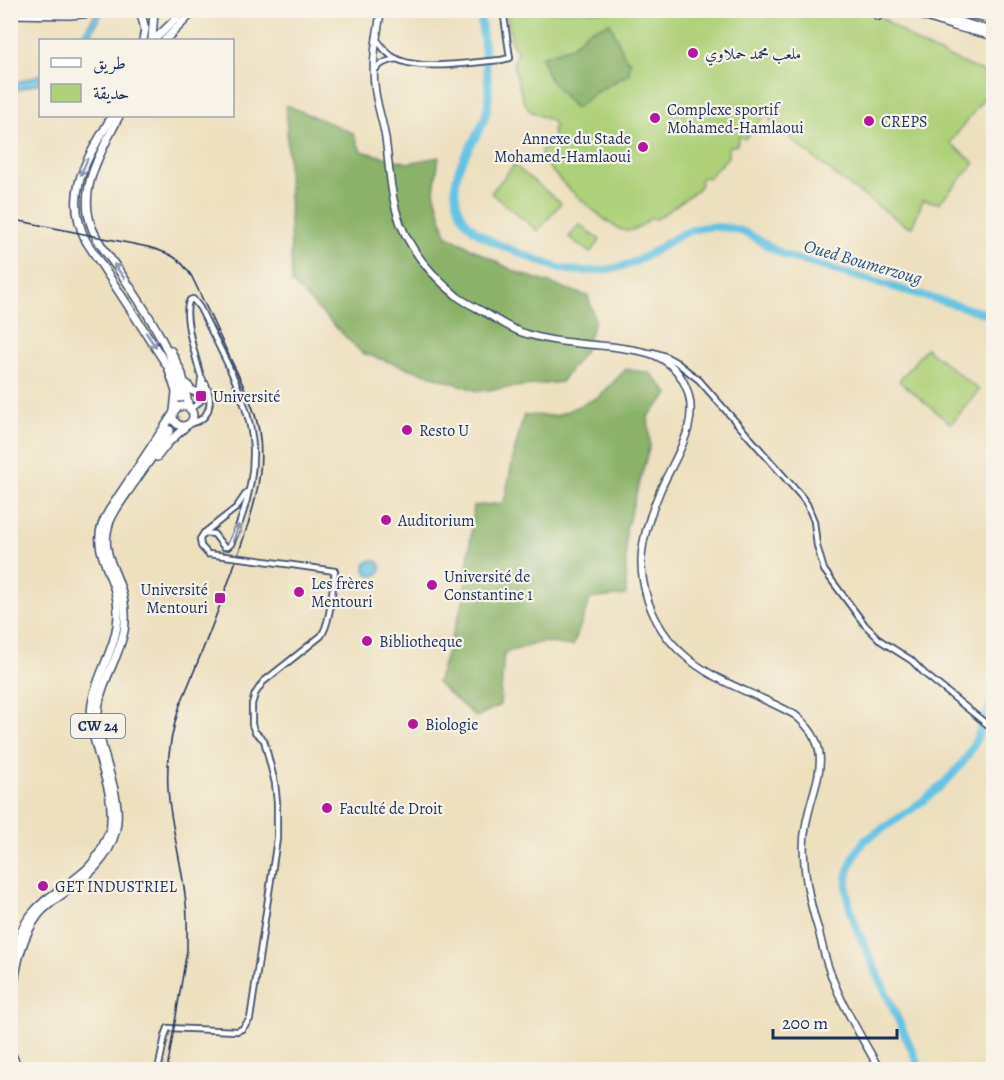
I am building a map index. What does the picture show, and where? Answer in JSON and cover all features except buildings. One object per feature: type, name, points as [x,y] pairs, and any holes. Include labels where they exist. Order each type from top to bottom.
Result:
[{"type":"highway","points":[[10,14],[69,15],[129,10]]},
{"type":"highway","points":[[166,39],[195,10]]},
{"type":"highway","points":[[874,10],[878,16],[882,10]]},
{"type":"highway","points":[[905,10],[993,36]]},
{"type":"highway","points":[[921,10],[993,31]]},
{"type":"highway","points":[[950,10],[993,19]]},
{"type":"highway","points":[[141,12],[148,15],[154,11]]},
{"type":"highway","points":[[153,39],[154,11]]},
{"type":"highway","points":[[141,12],[145,30],[142,39]]},
{"type":"highway","points":[[154,39],[178,14]]},
{"type":"highway","points":[[110,117],[88,158],[78,183],[77,217],[86,241],[168,367],[176,392],[174,420],[178,424],[189,424]]},
{"type":"highway","points":[[119,117],[89,186],[87,200],[89,222],[98,242],[123,276],[161,339],[176,371],[182,398]]},
{"type":"highway","points":[[161,339],[168,346],[193,392],[198,393],[201,390],[202,380]]},
{"type":"highway","points":[[112,516],[125,504],[168,443],[189,424],[193,415],[183,374]]},
{"type":"highway","points":[[174,412],[180,406],[190,409]]},
{"type":"highway","name":"CW 24","points":[[10,975],[18,938],[30,916],[48,897],[90,866],[109,831],[111,802],[93,733],[92,707],[94,692],[115,639],[117,604],[100,547],[100,530],[110,509],[174,412]]},
{"type":"highway","name":"CW 24","points":[[10,1008],[22,946],[34,921],[46,906],[96,867],[104,858],[116,831],[116,801],[101,742],[97,708],[125,625],[122,592],[106,544],[112,516],[170,430]]},
{"type":"highway","points":[[10,1052],[19,1070]]},
{"type":"main road","points":[[381,10],[376,38],[374,87],[386,139],[396,212],[411,244],[420,257],[460,298],[501,323],[528,335],[643,352],[665,361],[680,376],[686,387],[691,408],[686,435],[660,492],[644,537],[641,572],[647,598],[665,635],[683,654],[707,672],[795,715],[805,723],[817,744],[821,765],[804,837],[810,905],[830,971],[842,999],[880,1070]]},
{"type":"street","points":[[376,38],[384,49],[397,59],[425,66],[501,60],[510,58],[503,10]]},
{"type":"street","points":[[374,72],[377,66],[397,59]]},
{"type":"street","points":[[190,409],[200,402],[205,392],[187,316],[187,304],[193,299],[200,308],[237,387],[252,433],[253,450],[250,487],[230,545],[224,547],[214,534],[204,533]]},
{"type":"street","points":[[643,352],[665,356],[699,380],[807,504],[814,521],[824,570],[873,633],[911,660],[993,729]]},
{"type":"street","points":[[189,424],[201,419],[207,413],[210,405],[207,386],[202,380]]},
{"type":"street","points":[[158,1070],[168,1028],[237,1031],[242,1029],[250,1019],[278,839],[275,783],[264,740],[255,732],[252,725],[252,704],[257,690],[264,681],[321,636],[328,620],[334,571],[208,554],[202,548],[200,544],[204,533],[236,508],[250,487]]},
{"type":"green space","points":[[506,11],[867,11],[884,19],[921,45],[993,76],[993,86],[950,143],[975,163],[939,203],[923,200],[912,227],[905,225],[840,179],[770,122],[772,119],[765,115],[745,139],[739,136],[737,145],[728,147],[728,157],[708,178],[704,177],[700,180],[701,184],[697,190],[657,219],[651,218],[634,230],[622,230],[603,218],[576,195],[543,159],[542,150],[546,145],[555,141],[552,129],[555,127],[552,121],[530,111],[523,100],[513,64],[517,52],[512,44]]},
{"type":"green space","points":[[610,23],[626,59],[630,61],[629,74],[596,92],[575,109],[549,78],[541,57],[571,47],[588,31]]},
{"type":"green space","points":[[286,105],[353,133],[361,151],[408,163],[439,157],[434,191],[446,235],[516,272],[588,296],[595,320],[584,352],[561,382],[478,391],[362,353],[292,283]]},
{"type":"green space","points":[[514,165],[561,203],[538,231],[491,193]]},
{"type":"green space","points":[[579,224],[600,240],[590,253],[569,237]]},
{"type":"green space","points":[[926,348],[979,390],[951,424],[899,381]]},
{"type":"green space","points":[[626,369],[650,373],[669,394],[648,416],[650,445],[626,530],[626,595],[590,599],[573,646],[542,642],[504,653],[500,705],[476,717],[437,683],[464,599],[474,506],[504,503],[524,415],[556,416],[599,397]]},
{"type":"water","points":[[97,11],[103,11],[89,39],[79,39]]},
{"type":"water","points":[[39,74],[39,83],[11,92],[11,84]]},
{"type":"water","points":[[373,560],[379,562],[381,568],[379,574],[373,576],[367,574],[365,568],[367,562]]},
{"type":"waterway","name":"Oued Boumerzoug","points":[[480,10],[489,93],[488,104],[478,132],[461,163],[455,185],[460,211],[474,230],[484,237],[553,266],[568,270],[590,271],[627,265],[696,229],[725,228],[747,234],[793,258],[994,316]]},
{"type":"waterway","name":"Oued Boumerzoug","points":[[921,1070],[853,918],[847,896],[848,874],[856,853],[864,841],[920,803],[958,769],[976,741],[994,695]]},
{"type":"tunnel","points":[[170,430],[179,413],[181,398]]},
{"type":"tram line","points":[[10,219],[148,247],[178,260],[192,277],[248,397],[259,431],[260,467],[255,502],[221,603],[180,705],[169,752],[169,800],[185,891],[187,950],[167,1070]]},
{"type":"place","name":"ملعب محمد حملاوي","points":[[693,53]]},
{"type":"place","name":"Complexe sportif Mohamed-Hamlaoui","points":[[655,118]]},
{"type":"place","name":"CREPS","points":[[869,121]]},
{"type":"place","name":"Annexe du Stade Mohamed-Hamlaoui","points":[[643,147]]},
{"type":"place","name":"Université","points":[[201,396]]},
{"type":"place","name":"Resto U","points":[[407,430]]},
{"type":"place","name":"Auditorium","points":[[386,520]]},
{"type":"place","name":"Université de Constantine 1","points":[[432,585]]},
{"type":"place","name":"Les frères Mentouri","points":[[299,592]]},
{"type":"place","name":"Université Mentouri","points":[[220,598]]},
{"type":"place","name":"Bibliotheque","points":[[367,641]]},
{"type":"place","name":"Biologie","points":[[413,724]]},
{"type":"place","name":"Faculté de Droit","points":[[327,808]]},
{"type":"place","name":"GET INDUSTRIEL","points":[[43,886]]}]
